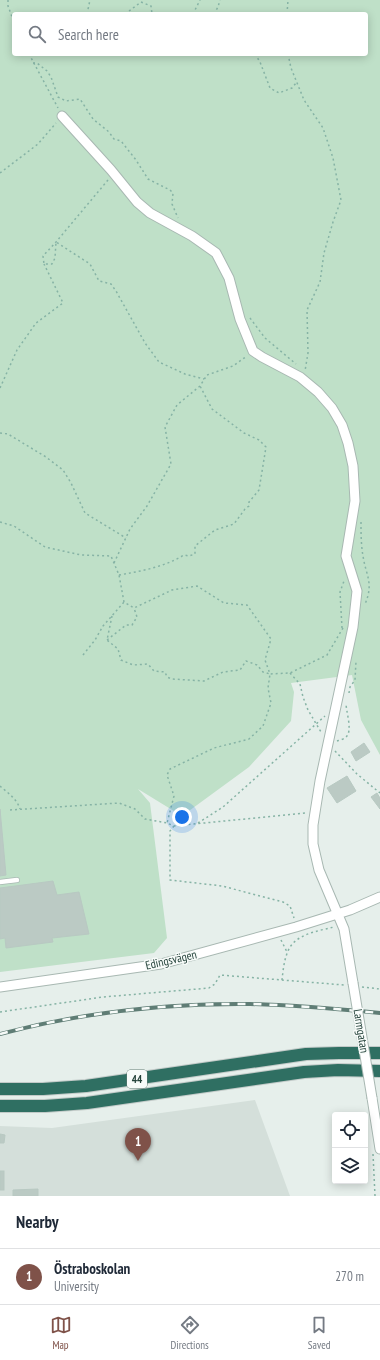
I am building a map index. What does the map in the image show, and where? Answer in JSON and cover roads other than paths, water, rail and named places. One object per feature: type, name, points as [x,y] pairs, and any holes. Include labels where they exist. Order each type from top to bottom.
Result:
[{"type":"highway","name":"44","points":[[0,1089],[43,1089],[86,1086],[306,1054],[380,1053]]},
{"type":"highway","name":"44","points":[[0,1106],[45,1106],[87,1103],[304,1072],[380,1070]]},
{"type":"street","name":"Larmgatan","points":[[62,116],[114,173],[137,202],[150,213],[192,236],[216,254],[229,278],[240,319],[253,351],[300,377],[318,392],[332,408],[342,425],[348,443],[353,466],[355,500],[346,556],[358,591],[353,627],[320,782],[313,825],[313,844],[319,870],[339,913],[344,929],[380,1149]]},
{"type":"street","name":"Edingsvägen","points":[[0,987],[161,964],[296,927],[350,910],[380,897]]},
{"type":"lane","points":[[0,882],[17,880]]},
{"type":"railway","points":[[0,1034],[61,1020],[92,1015],[187,1005],[250,1004],[315,1007],[380,1013]]},
{"type":"place","name":"Östraboskolan","points":[[138,1161]]}]
